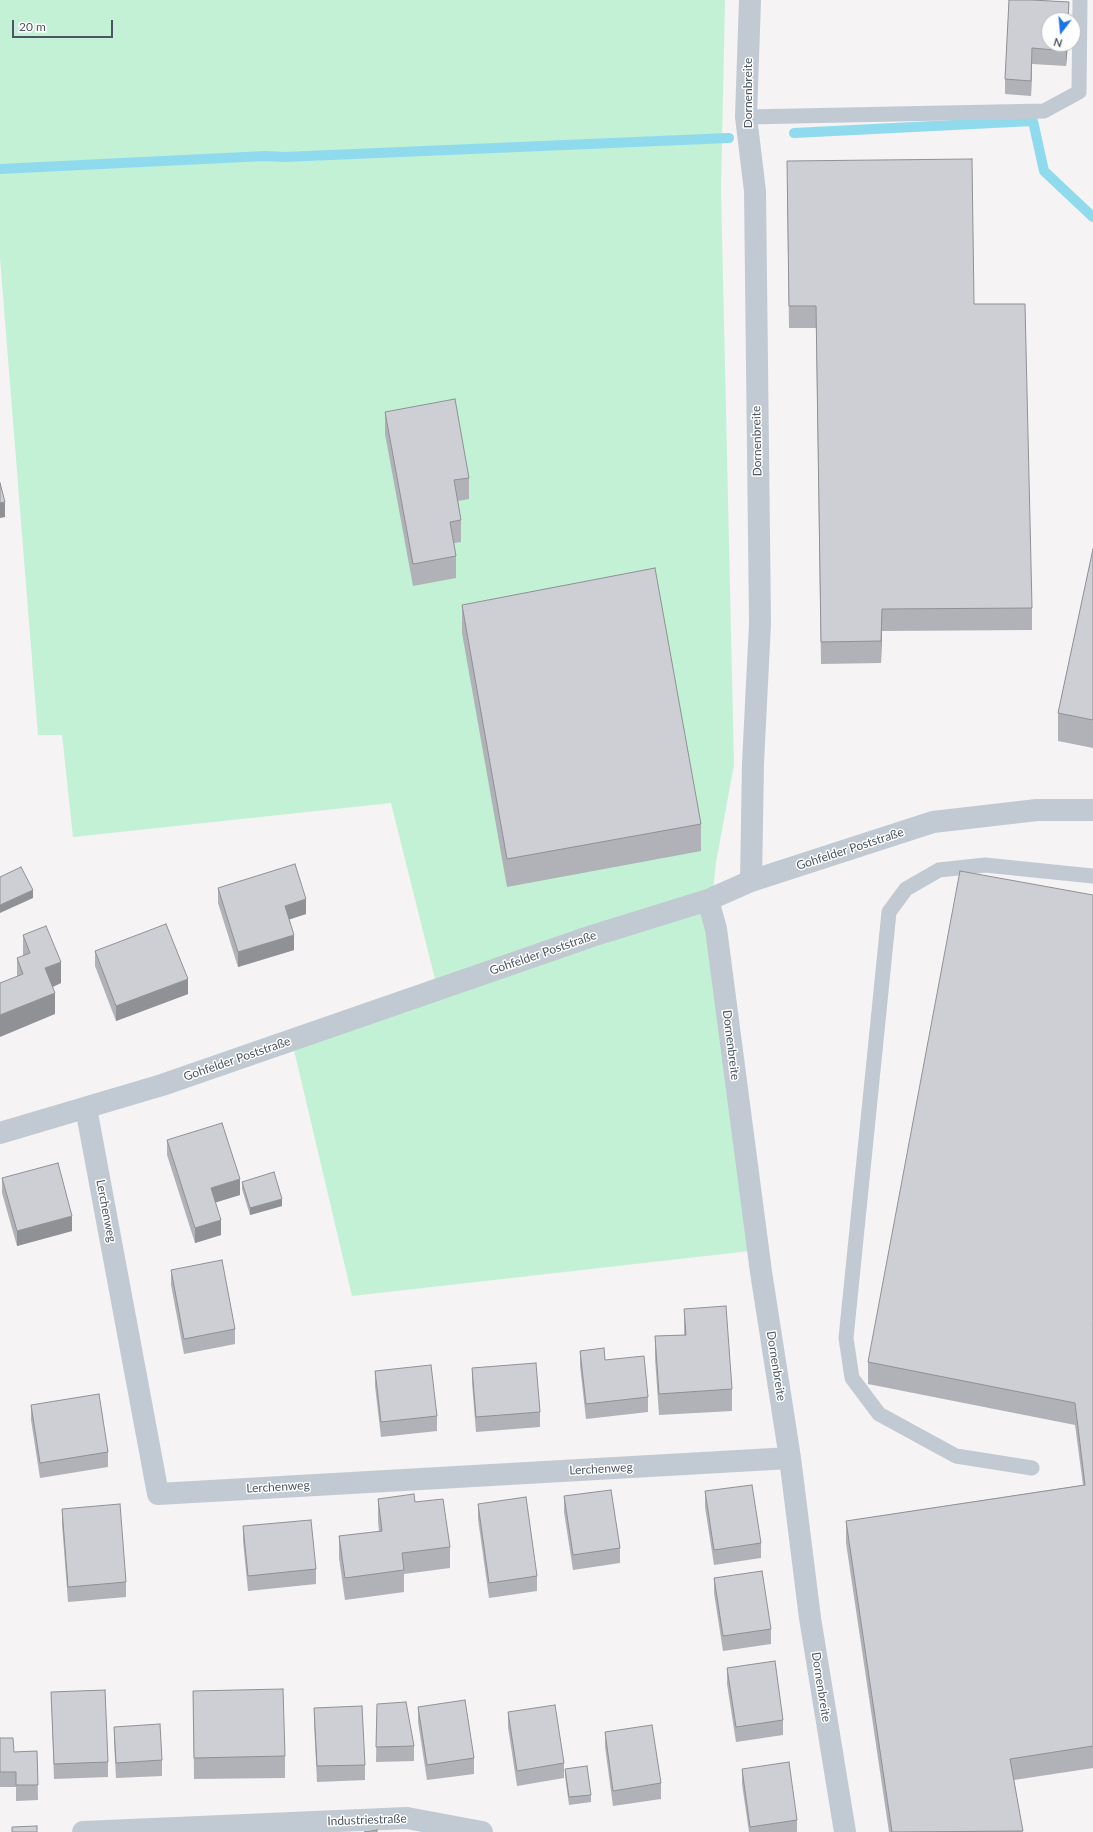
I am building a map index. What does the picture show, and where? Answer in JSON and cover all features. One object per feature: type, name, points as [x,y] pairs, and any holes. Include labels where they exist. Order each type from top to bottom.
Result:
[{"type":"street","name":"Dornenbreite","points":[[750,0],[746,117],[754,191],[760,623],[753,763],[751,882]]},
{"type":"street","name":"Gohfelder Poststraße","points":[[0,1133],[162,1085],[592,936],[708,900],[751,882],[933,822],[1037,810],[1093,810]]},
{"type":"street","name":"Dornenbreite","points":[[708,900],[716,929],[761,1272],[790,1458],[810,1618],[845,1832]]},
{"type":"street","name":"Lerchenweg","points":[[86,1108],[158,1494],[790,1458]]},
{"type":"street","name":"Industriestraße","points":[[83,1832],[407,1818],[482,1832]]},
{"type":"lane","points":[[746,117],[1044,111],[1079,92],[1080,0]]},
{"type":"lane","points":[[1032,1468],[956,1456],[879,1414],[852,1378],[846,1338],[888,912],[906,889],[939,870],[985,865],[1093,876]]},
{"type":"green space","points":[[0,0],[725,0],[721,190],[734,765],[716,862],[709,931],[750,1251],[352,1296],[294,1050],[439,995],[391,803],[73,837],[62,735],[38,735],[0,258]]},
{"type":"building","points":[[1009,0],[1069,2],[1068,12],[1041,12],[1041,49],[1032,48],[1031,81],[1005,79]]},
{"type":"building","points":[[972,159],[974,304],[1025,304],[1032,608],[882,609],[881,641],[821,642],[816,306],[789,306],[787,161]]},
{"type":"building","points":[[455,399],[469,478],[454,480],[461,520],[450,522],[456,556],[413,564],[385,412]]},
{"type":"building","points":[[0,483],[5,502],[0,503]]},
{"type":"building","points":[[1093,549],[1093,720],[1058,713]]},
{"type":"building","points":[[655,568],[701,824],[507,859],[462,605]]},
{"type":"building","points":[[295,864],[306,899],[285,906],[294,935],[238,952],[218,888]]},
{"type":"building","points":[[21,867],[33,890],[0,905],[0,877]]},
{"type":"building","points":[[960,871],[1093,895],[1093,1746],[1010,1759],[1023,1831],[892,1832],[846,1521],[1085,1485],[1075,1403],[868,1362]]},
{"type":"building","points":[[166,924],[188,979],[116,1006],[95,951]]},
{"type":"building","points":[[46,926],[61,962],[45,968],[55,993],[0,1015],[0,983],[23,974],[17,958],[30,953],[23,935]]},
{"type":"building","points":[[222,1123],[240,1179],[211,1188],[221,1220],[195,1228],[167,1140]]},
{"type":"building","points":[[58,1163],[72,1216],[17,1231],[2,1178]]},
{"type":"building","points":[[274,1172],[282,1199],[250,1208],[242,1182]]},
{"type":"building","points":[[222,1260],[235,1329],[184,1339],[171,1270]]},
{"type":"building","points":[[726,1306],[732,1389],[659,1394],[655,1336],[686,1335],[684,1309]]},
{"type":"building","points":[[604,1348],[605,1360],[644,1356],[648,1397],[586,1404],[580,1351]]},
{"type":"building","points":[[536,1363],[540,1412],[476,1417],[472,1368]]},
{"type":"building","points":[[431,1365],[437,1416],[381,1422],[375,1371]]},
{"type":"building","points":[[99,1394],[108,1452],[40,1463],[31,1405]]},
{"type":"building","points":[[752,1485],[761,1543],[714,1550],[705,1491]]},
{"type":"building","points":[[611,1490],[620,1548],[573,1555],[564,1496]]},
{"type":"building","points":[[414,1494],[415,1502],[443,1499],[450,1547],[402,1553],[404,1570],[345,1578],[339,1536],[382,1531],[378,1499]]},
{"type":"building","points":[[526,1497],[537,1576],[489,1583],[478,1504]]},
{"type":"building","points":[[120,1504],[126,1582],[68,1587],[62,1509]]},
{"type":"building","points":[[311,1520],[316,1569],[248,1576],[243,1526]]},
{"type":"building","points":[[762,1571],[771,1629],[723,1636],[714,1578]]},
{"type":"building","points":[[775,1661],[783,1720],[736,1727],[727,1668]]},
{"type":"building","points":[[283,1689],[285,1756],[194,1758],[193,1691]]},
{"type":"building","points":[[105,1690],[108,1762],[54,1764],[51,1692]]},
{"type":"building","points":[[465,1700],[474,1758],[427,1765],[418,1707]]},
{"type":"building","points":[[406,1702],[414,1746],[376,1747],[377,1704]]},
{"type":"building","points":[[555,1705],[564,1763],[517,1771],[508,1712]]},
{"type":"building","points":[[362,1706],[365,1765],[317,1766],[314,1708]]},
{"type":"building","points":[[160,1724],[162,1760],[116,1763],[114,1727]]},
{"type":"building","points":[[652,1725],[661,1783],[613,1791],[605,1732]]},
{"type":"building","points":[[0,1738],[13,1738],[14,1752],[37,1751],[38,1785],[16,1785],[16,1772],[0,1772]]},
{"type":"building","points":[[789,1762],[797,1820],[750,1827],[742,1769]]},
{"type":"building","points":[[587,1766],[591,1795],[569,1797],[565,1769]]},
{"type":"building","points":[[37,1826],[37,1832],[12,1832],[12,1827]]},
{"type":"building","points":[[377,1830],[377,1832],[364,1832]]},
{"type":"waterway","points":[[794,133],[1033,121],[1044,171],[1093,217]]},
{"type":"waterway","points":[[0,169],[265,156],[284,157],[729,138]]}]
